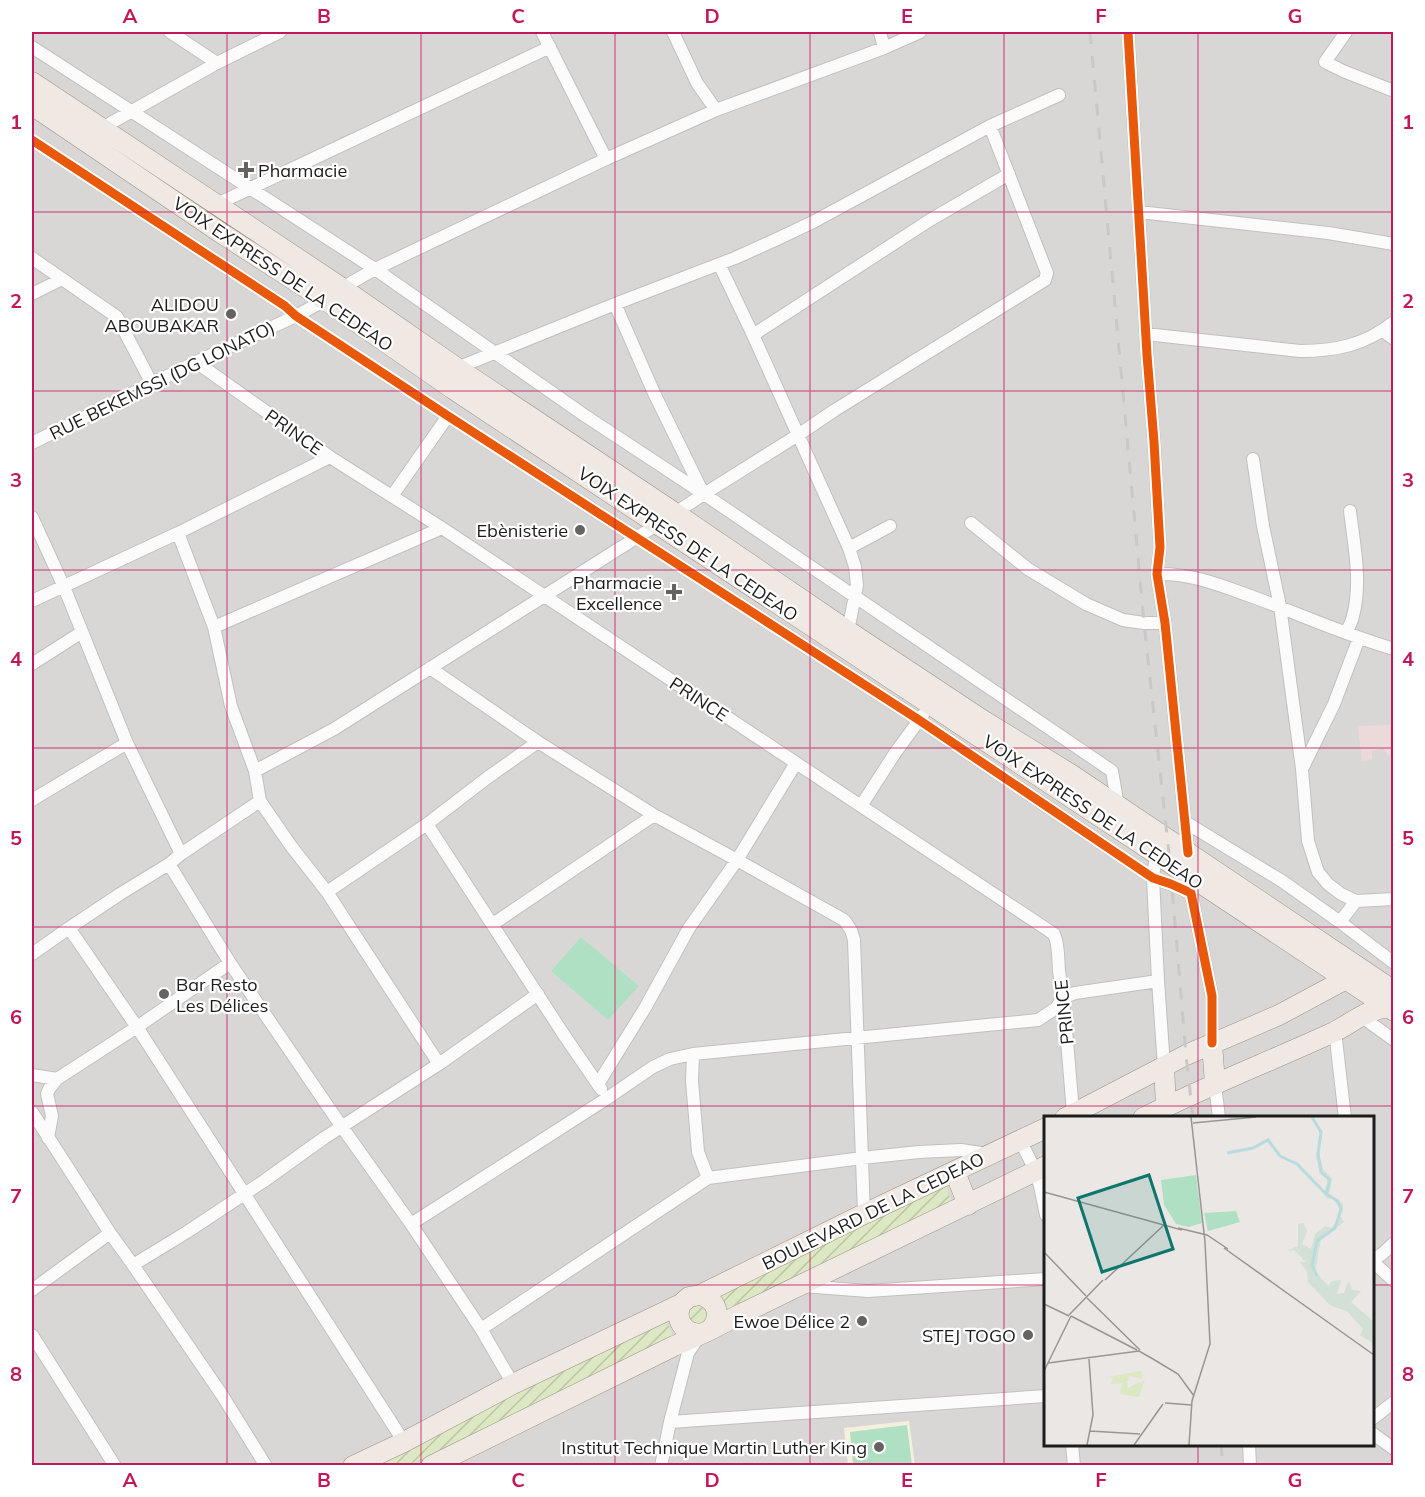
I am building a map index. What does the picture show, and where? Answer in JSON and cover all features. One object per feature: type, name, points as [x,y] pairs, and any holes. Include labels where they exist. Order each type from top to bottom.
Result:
[{"type":"main road","points":[[32,82],[342,288],[848,632],[1072,775],[1188,853],[1391,1001],[1335,1031],[1147,1116]]},
{"type":"main road","name":"VOIX EXPRESS DE LA CEDEAO","points":[[32,105],[325,300],[453,389],[658,524],[925,712],[1156,854],[1346,979],[1391,1001]]},
{"type":"main road","points":[[1069,1115],[1212,1043],[1279,1015],[1346,979]]},
{"type":"main road","points":[[1212,1043],[1215,1084]]},
{"type":"main road","points":[[1164,1066],[1166,1106]]},
{"type":"main road","name":"BOULEVARD DE LA CEDEAO","points":[[353,1466],[404,1442],[513,1384],[681,1304],[689,1297],[700,1295],[1044,1129]]},
{"type":"main road","name":"BOULEVARD DE LA CEDEAO","points":[[431,1466],[1040,1169]]},
{"type":"main road","points":[[955,1172],[968,1204]]},
{"type":"main road","points":[[681,1304],[678,1315],[682,1325],[690,1332],[706,1331],[717,1319],[716,1309],[710,1299],[700,1295]]},
{"type":"street","points":[[170,32],[217,63]]},
{"type":"street","points":[[102,128],[217,63],[280,32]]},
{"type":"street","points":[[542,32],[606,159]]},
{"type":"street","points":[[674,32],[697,83],[716,110]]},
{"type":"street","points":[[879,32],[884,48]]},
{"type":"street","points":[[342,288],[375,269],[606,159],[716,110],[884,48],[920,32]]},
{"type":"street","points":[[1128,32],[1160,546],[1157,574],[1166,623],[1188,853]]},
{"type":"street","points":[[1129,46],[1139,32]]},
{"type":"street","points":[[1346,32],[1325,62],[1394,91]]},
{"type":"street","points":[[32,47],[375,269],[584,415],[1112,771],[1118,806]]},
{"type":"street","points":[[215,205],[550,47]]},
{"type":"street","points":[[457,368],[765,245],[813,222],[990,126],[1059,95]]},
{"type":"street","points":[[675,513],[1044,280],[1047,273],[990,126]]},
{"type":"street","points":[[32,140],[448,416],[637,537],[925,712],[1153,878],[1191,893],[1212,996],[1212,1043]]},
{"type":"street","points":[[753,335],[930,220],[1009,174]]},
{"type":"street","points":[[1139,212],[1328,233],[1394,244]]},
{"type":"street","points":[[32,258],[117,317],[152,384]]},
{"type":"street","points":[[719,264],[849,548],[855,567],[857,585],[848,632]]},
{"type":"street","points":[[32,294],[62,279]]},
{"type":"street","name":"RUE BEKEMSSI (DG LONATO)","points":[[32,443],[325,300]]},
{"type":"street","points":[[615,304],[654,393],[704,494]]},
{"type":"street","points":[[1146,334],[1300,351],[1322,351],[1345,348],[1383,330],[1394,322]]},
{"type":"street","points":[[1383,330],[1394,339]]},
{"type":"street","name":"PRINCE","points":[[196,362],[330,457],[442,528],[1054,934],[1057,939],[1064,998],[1069,1115]]},
{"type":"street","points":[[392,496],[448,416]]},
{"type":"street","points":[[32,601],[330,457]]},
{"type":"street","points":[[1253,459],[1263,526],[1280,606],[1302,769],[1308,841],[1318,872],[1341,894],[1356,901],[1394,899]]},
{"type":"street","points":[[1346,633],[1353,618],[1357,574],[1350,511]]},
{"type":"street","points":[[32,517],[64,587],[127,743],[181,854]]},
{"type":"street","points":[[971,523],[1028,568],[1086,604],[1122,620],[1166,623]]},
{"type":"street","points":[[255,771],[334,729],[658,524]]},
{"type":"street","points":[[849,548],[890,526]]},
{"type":"street","points":[[214,627],[442,528]]},
{"type":"street","points":[[178,532],[214,627],[231,706],[255,771],[260,801],[327,892],[440,1064]]},
{"type":"street","points":[[1157,574],[1184,575],[1229,588],[1359,638],[1394,649]]},
{"type":"street","points":[[32,664],[82,632]]},
{"type":"street","points":[[1302,769],[1334,704],[1359,638]]},
{"type":"street","points":[[430,668],[538,742],[654,815],[844,920],[854,940],[864,1214]]},
{"type":"street","points":[[861,807],[925,712]]},
{"type":"street","points":[[327,892],[427,824],[538,742]]},
{"type":"street","points":[[32,800],[127,743]]},
{"type":"street","points":[[598,1084],[649,1001],[689,928],[737,860],[795,763]]},
{"type":"street","points":[[32,954],[260,801]]},
{"type":"street","points":[[493,924],[654,815]]},
{"type":"street","points":[[1185,822],[1282,881],[1394,963]]},
{"type":"street","points":[[427,824],[606,1099]]},
{"type":"street","points":[[1156,854],[1153,878],[1164,1066]]},
{"type":"street","points":[[169,864],[230,963],[482,1329],[513,1384]]},
{"type":"street","points":[[1340,922],[1356,901]]},
{"type":"street","points":[[69,928],[137,1027],[404,1442]]},
{"type":"street","points":[[48,1138],[52,1116],[47,1094],[57,1079],[230,963]]},
{"type":"street","points":[[411,1224],[653,1067],[670,1059],[693,1054],[1038,1020],[1056,1008],[1064,998],[1075,993],[1158,981]]},
{"type":"street","points":[[134,1264],[187,1232],[440,1064],[538,994]]},
{"type":"street","points":[[1362,1017],[1394,1040]]},
{"type":"street","points":[[1335,1031],[1345,1116]]},
{"type":"street","points":[[693,1054],[692,1082],[698,1152],[708,1178]]},
{"type":"street","points":[[32,1075],[57,1079]]},
{"type":"street","points":[[1215,1084],[1219,1116]]},
{"type":"street","points":[[32,1112],[110,1233],[134,1264],[222,1395],[266,1466]]},
{"type":"street","points":[[1020,1140],[1040,1169],[1040,1186],[1044,1205]]},
{"type":"street","points":[[482,1329],[708,1178],[862,1158],[961,1150],[990,1154]]},
{"type":"street","points":[[32,1290],[110,1233]]},
{"type":"street","points":[[1374,1259],[1394,1244]]},
{"type":"street","points":[[1374,1262],[1394,1281]]},
{"type":"street","points":[[799,1286],[868,1291],[1044,1279]]},
{"type":"street","points":[[661,1466],[688,1353],[706,1331]]},
{"type":"street","points":[[32,1335],[115,1466]]},
{"type":"street","points":[[670,1422],[1044,1396]]},
{"type":"street","points":[[1374,1417],[1394,1402]]},
{"type":"street","points":[[1374,1434],[1394,1449]]},
{"type":"street","points":[[1072,1446],[1074,1466]]},
{"type":"street","points":[[1249,1446],[1250,1466]]},
{"type":"shaded area","points":[[32,32],[1393,32],[1393,1465],[32,1465]]},
{"type":"shaded area","points":[[1393,725],[1393,754],[1388,756],[1383,748],[1372,751],[1372,759],[1362,761],[1358,726]]},
{"type":"shaded area","name":"Institut Technique Martin Luther King","points":[[909,1421],[915,1465],[848,1465],[844,1428]]},
{"type":"green space","points":[[581,937],[639,986],[608,1020],[551,971]]},
{"type":"green space","points":[[946,1184],[949,1196],[954,1203],[859,1245],[727,1309],[720,1294]]},
{"type":"green space","points":[[697,1305],[703,1308],[706,1314],[703,1320],[697,1323],[691,1320],[688,1314],[691,1308]]},
{"type":"green space","points":[[667,1321],[672,1337],[409,1465],[370,1466],[455,1422]]},
{"type":"green space","name":"Institut Technique Martin Luther King","points":[[907,1425],[912,1465],[853,1465],[850,1432]]},
{"type":"railway","points":[[1090,32],[1144,623],[1170,863],[1193,1116]]},
{"type":"railway","points":[[1221,1446],[1223,1466]]},
{"type":"cycle path","points":[[1128,32],[1160,547],[1157,574],[1165,623],[1188,853]]},
{"type":"cycle path","points":[[32,140],[448,416],[919,720],[1153,878],[1191,893],[1212,996],[1212,1043]]},
{"type":"place","name":"Pharmacie","points":[[246,170]]},
{"type":"place","name":"ALIDOU ABOUBAKAR","points":[[231,314]]},
{"type":"place","name":"Ebènisterie","points":[[580,530]]},
{"type":"place","name":"Pharmacie Excellence","points":[[674,592]]},
{"type":"place","name":"Bar Resto Les Délices","points":[[164,994]]},
{"type":"place","name":"Ewoe Délice 2","points":[[862,1321]]},
{"type":"place","name":"STEJ TOGO","points":[[1028,1335]]},
{"type":"place","name":"Institut Technique Martin Luther King","points":[[879,1447]]}]
